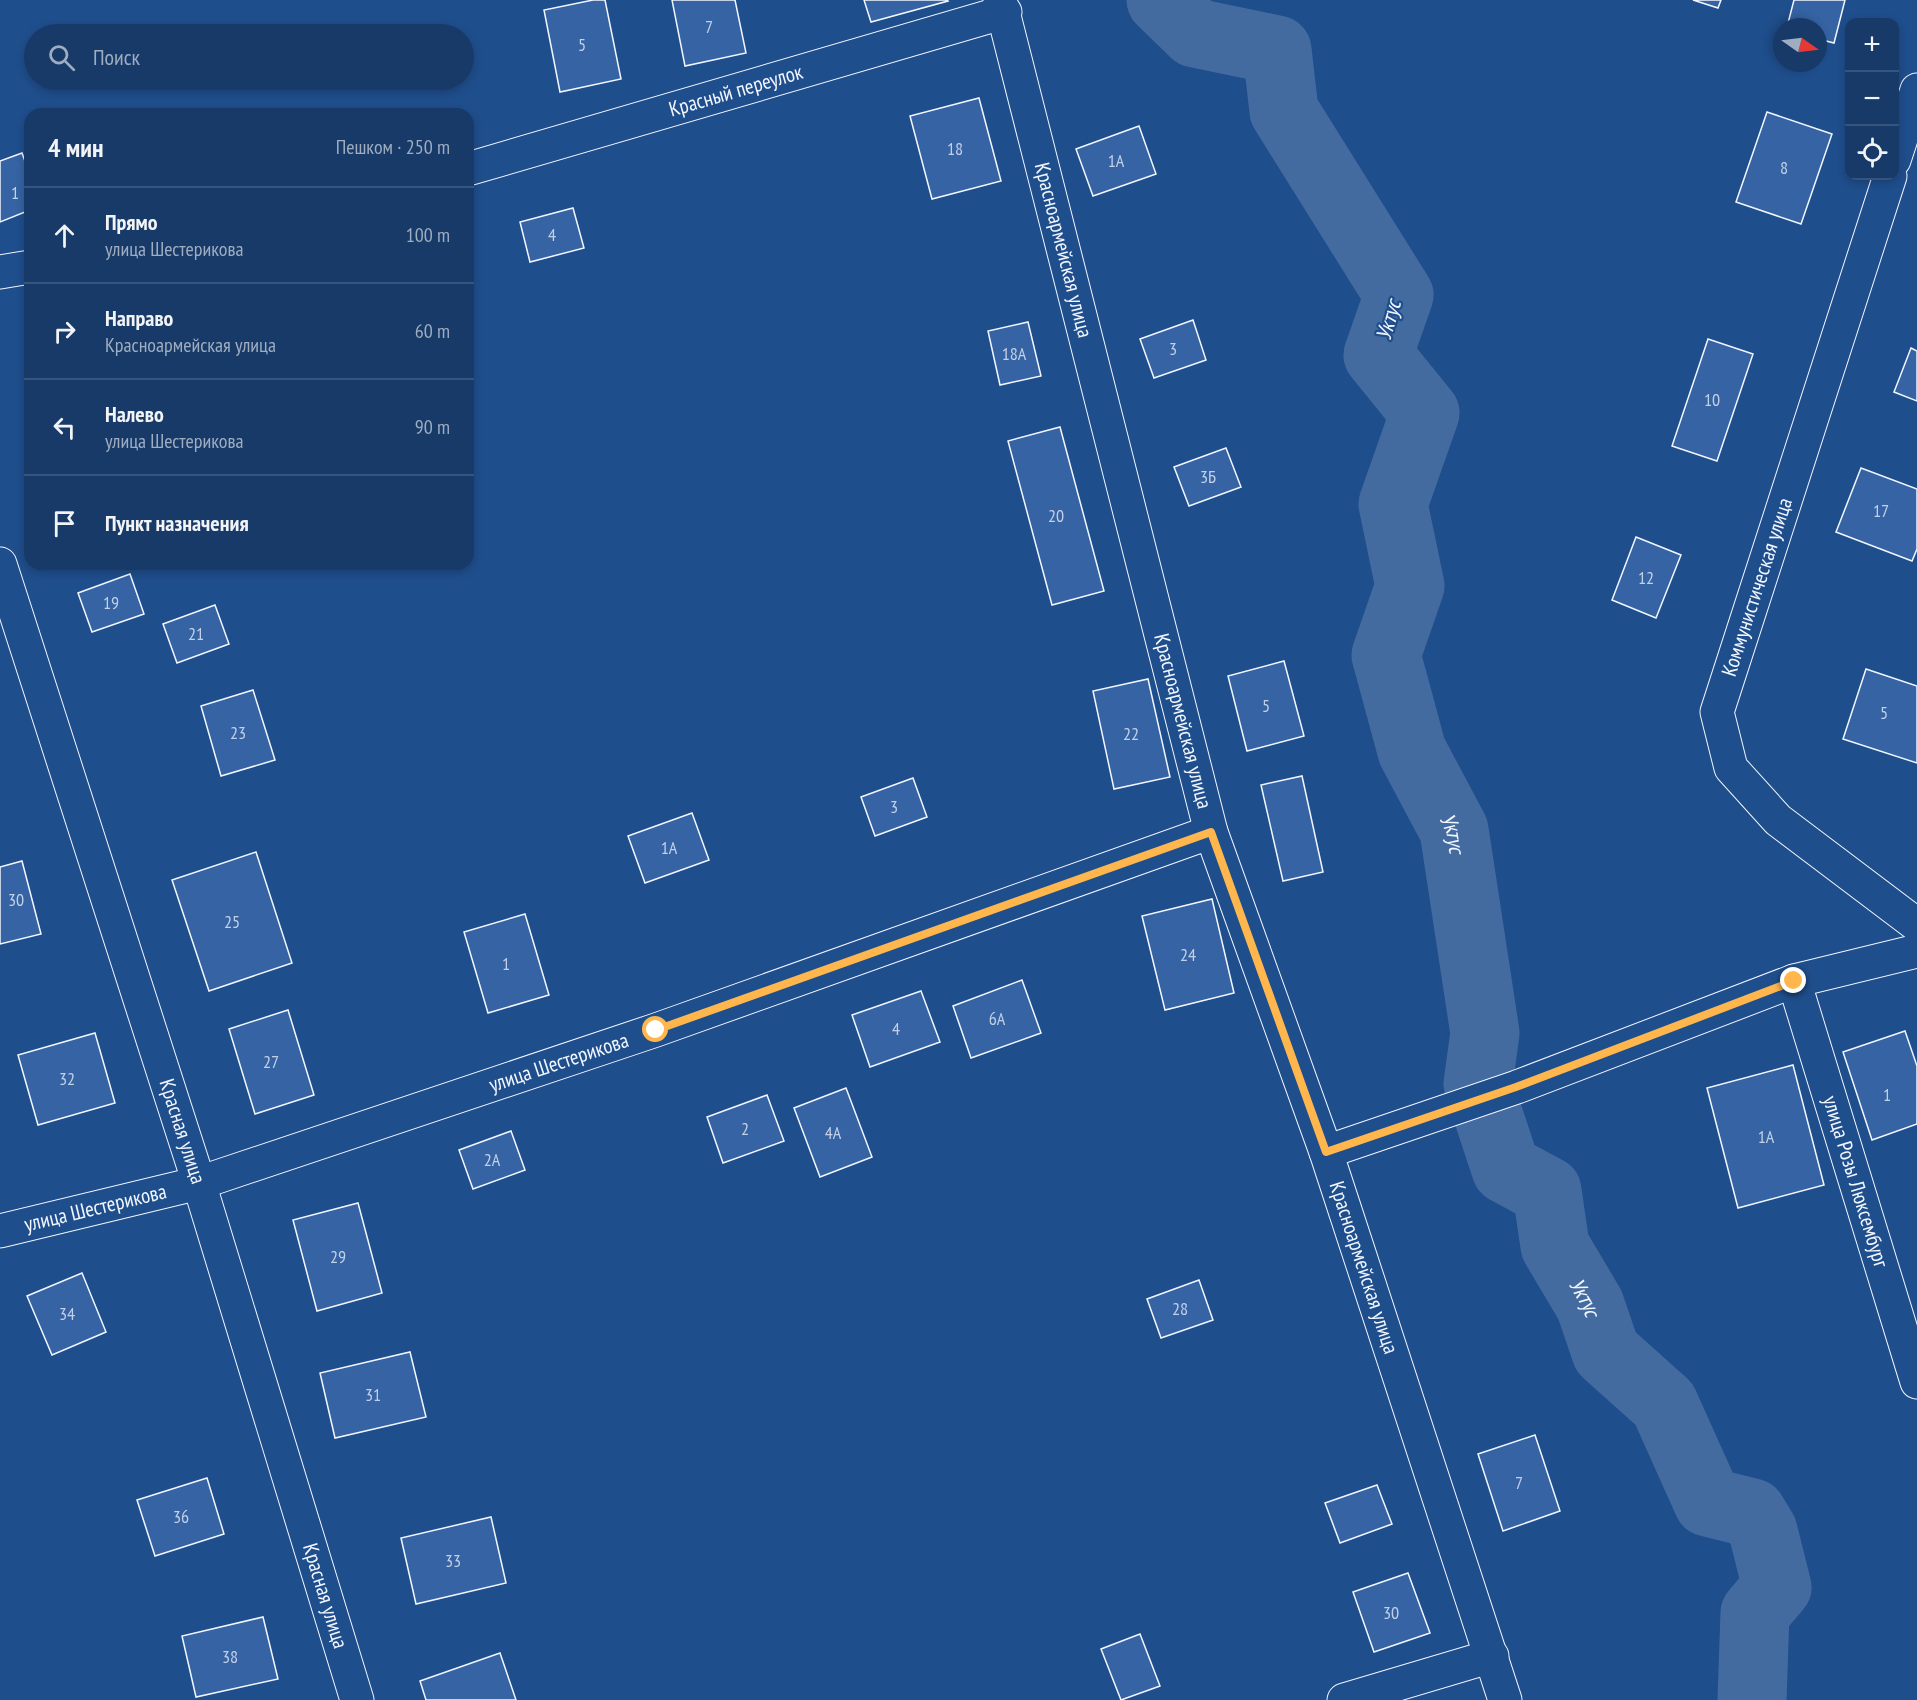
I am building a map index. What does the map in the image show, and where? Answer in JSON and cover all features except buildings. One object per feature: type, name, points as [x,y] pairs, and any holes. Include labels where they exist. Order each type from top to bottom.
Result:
[{"type":"street","name":"Красный переулок","points":[[474,167],[1003,6]]},
{"type":"street","name":"Красноармейская улица","points":[[1003,6],[1211,832],[1326,1152],[1505,1700]]},
{"type":"street","points":[[1899,145],[1917,90]]},
{"type":"street","name":"Коммунистическая улица","points":[[1889,180],[1716,712],[1731,768],[1778,820],[1917,925]]},
{"type":"street","points":[[0,272],[24,268]]},
{"type":"street","name":"Красная улица","points":[[0,564],[199,1183],[357,1700]]},
{"type":"street","name":"улица Шестерикова","points":[[0,1231],[199,1183],[656,1030],[1211,832]]},
{"type":"street","points":[[1326,1152],[1506,1090],[1794,981],[1917,951]]},
{"type":"street","name":"улица Розы Люксембург","points":[[1794,981],[1917,1382]]},
{"type":"street","points":[[1344,1700],[1492,1656]]},
{"type":"waterway","name":"Уктус","points":[[1161,0],[1195,33],[1277,50],[1284,111],[1399,295],[1378,355],[1425,413],[1393,504],[1410,586],[1386,655],[1412,751],[1454,830],[1485,1033],[1478,1084],[1506,1169],[1547,1191],[1555,1246],[1590,1305],[1606,1352],[1664,1404],[1708,1502],[1752,1513],[1763,1531],[1777,1587],[1755,1613],[1752,1700]]},
{"type":"route","points":[[656,1030],[1211,832],[1326,1152],[1414,1124],[1516,1087],[1794,981]]}]
